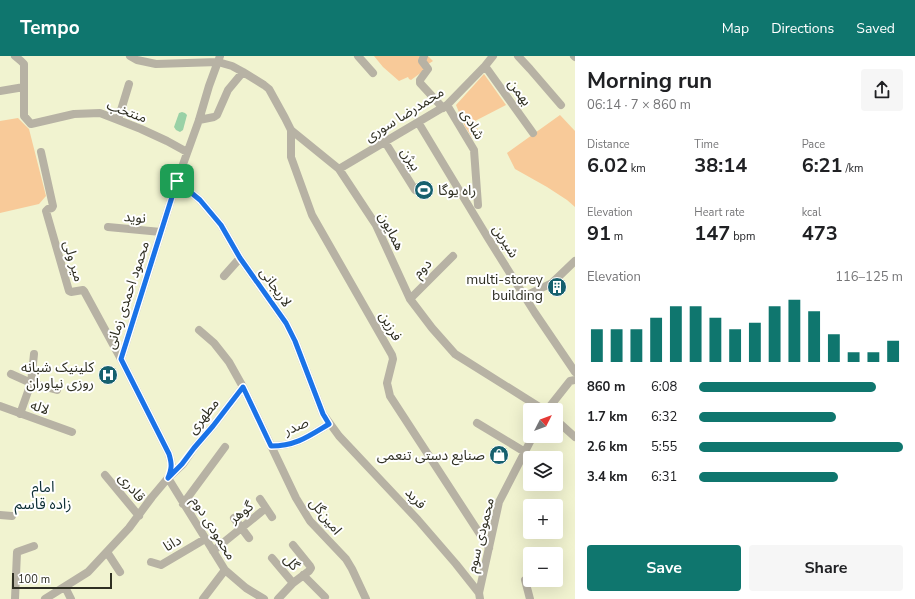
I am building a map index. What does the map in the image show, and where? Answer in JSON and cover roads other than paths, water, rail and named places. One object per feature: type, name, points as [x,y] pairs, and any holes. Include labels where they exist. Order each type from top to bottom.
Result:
[{"type":"street","points":[[0,91],[24,87],[24,64],[22,60],[15,56]]},
{"type":"street","points":[[358,56],[374,73]]},
{"type":"street","name":"شادی","points":[[424,56],[422,61],[428,69],[420,80],[420,83],[445,107],[474,150],[478,205]]},
{"type":"street","name":"محمدرضا سوری","points":[[339,169],[445,107],[493,56]]},
{"type":"street","points":[[518,56],[561,105]]},
{"type":"street","points":[[136,57],[156,64],[217,58]]},
{"type":"street","name":"همایون","points":[[217,58],[244,72],[264,85],[269,90],[291,130],[339,169],[376,225],[410,299],[454,354],[534,403]]},
{"type":"street","name":"محمود احمدی زمانی","points":[[168,478],[172,469],[172,462],[169,454],[121,359],[177,181],[199,120],[217,58]]},
{"type":"street","name":"بهمن","points":[[485,66],[533,133]]},
{"type":"street","points":[[199,120],[217,115],[228,90],[244,72]]},
{"type":"street","points":[[118,120],[129,84]]},
{"type":"street","name":"منتخب","points":[[24,87],[24,116],[31,124],[74,114],[100,113],[167,141],[187,152]]},
{"type":"street","name":"شیرین","points":[[418,122],[535,313],[575,372]]},
{"type":"street","name":"فرزین","points":[[291,130],[291,157],[312,215],[392,355],[387,383],[390,396],[489,548]]},
{"type":"street","name":"بیژن","points":[[385,142],[415,190]]},
{"type":"street","name":"میر ولی","points":[[41,152],[53,206],[46,211],[69,291],[84,291],[121,359]]},
{"type":"street","name":"لاریجانی","points":[[177,181],[200,200],[221,225],[240,258],[289,329],[323,414],[329,424]]},
{"type":"street","name":"نوید","points":[[108,227],[161,232]]},
{"type":"street","name":"دوم","points":[[410,299],[453,256]]},
{"type":"street","points":[[224,276],[240,258]]},
{"type":"street","points":[[525,296],[552,283],[575,261]]},
{"type":"street","name":"امین‌گل","points":[[199,330],[214,343],[229,362],[243,387],[296,498],[310,521],[346,559],[366,599]]},
{"type":"street","points":[[20,414],[31,383],[34,354]]},
{"type":"street","points":[[11,374],[31,383],[57,390]]},
{"type":"street","points":[[551,403],[570,381],[575,380]]},
{"type":"street","name":"مطهری","points":[[168,478],[182,464],[243,387]]},
{"type":"street","name":"لاله","points":[[0,406],[72,432]]},
{"type":"street","points":[[478,423],[523,451]]},
{"type":"street","name":"صدر","points":[[271,446],[282,446],[303,440],[329,424]]},
{"type":"street","name":"فرید","points":[[329,424],[418,520],[456,564],[480,596]]},
{"type":"street","points":[[563,426],[575,437]]},
{"type":"street","points":[[183,504],[225,447]]},
{"type":"street","name":"محمودی سوم","points":[[480,596],[499,502],[523,456]]},
{"type":"street","name":"قادری","points":[[105,475],[139,516]]},
{"type":"street","points":[[45,599],[88,572],[139,516],[168,478]]},
{"type":"street","name":"محمودی دوم","points":[[168,478],[225,570],[246,588],[264,599]]},
{"type":"street","points":[[260,499],[272,517]]},
{"type":"street","name":"گوهر","points":[[213,551],[266,508]]},
{"type":"street","points":[[0,515],[12,516]]},
{"type":"street","points":[[234,518],[249,538]]},
{"type":"street","name":"دانا","points":[[151,562],[161,565],[205,539]]},
{"type":"street","points":[[278,599],[292,583],[311,568],[293,545]]},
{"type":"street","points":[[15,599],[17,552],[34,546]]},
{"type":"street","points":[[107,552],[120,572]]},
{"type":"street","name":"گل","points":[[272,558],[292,583]]},
{"type":"street","points":[[203,599],[225,570]]},
{"type":"street","points":[[303,575],[325,597]]},
{"type":"street","points":[[64,587],[71,599]]},
{"type":"street","points":[[527,587],[530,599]]},
{"type":"place","name":"راه یوگا","points":[[424,190]]},
{"type":"place","name":"multi-storey building","points":[[557,287]]},
{"type":"place","name":"کلینیک شبانه روزی نیاوران","points":[[108,375]]},
{"type":"place","name":"صنایع دستی تنعمی","points":[[499,455]]},
{"type":"district","name":"امام زاده قاسم","points":[[43,496]]}]
